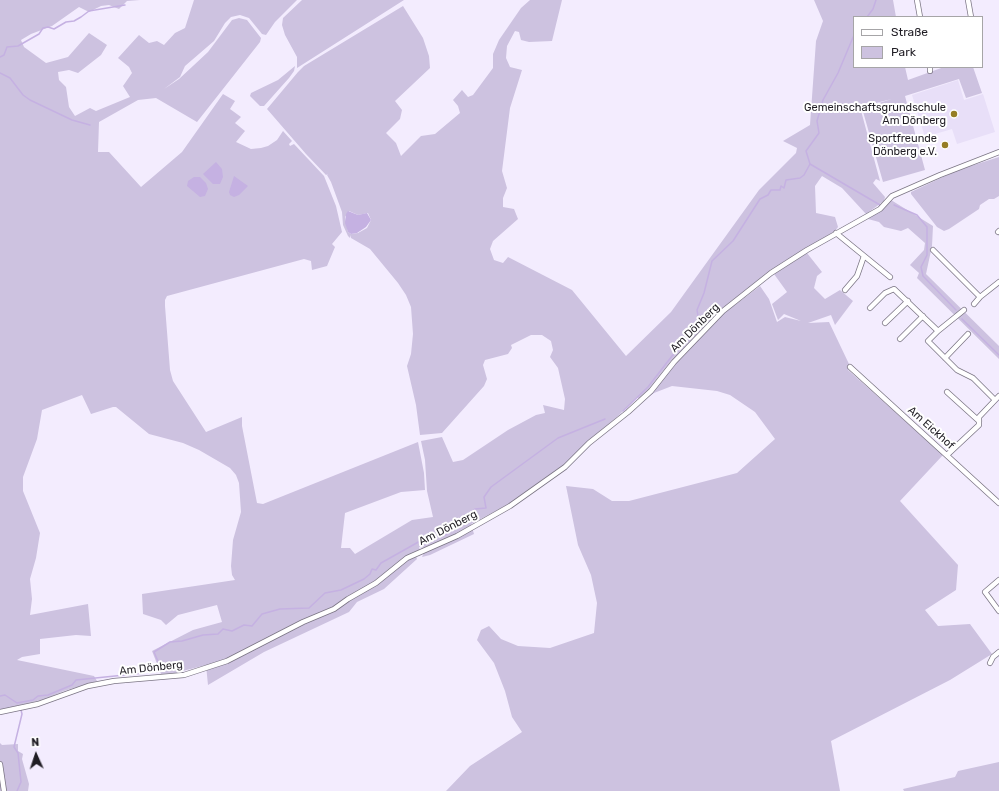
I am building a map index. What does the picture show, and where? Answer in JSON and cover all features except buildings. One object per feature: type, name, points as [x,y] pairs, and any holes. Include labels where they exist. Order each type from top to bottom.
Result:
[{"type":"street","points":[[917,0],[920,16]]},
{"type":"street","points":[[968,0],[971,16]]},
{"type":"street","name":"Am Dönberg","points":[[0,712],[38,704],[88,686],[114,681],[184,674],[227,661],[303,622],[334,609],[376,583],[407,558],[457,536],[510,506],[565,467],[589,443],[628,412],[651,391],[678,357],[723,312],[771,273],[880,209],[892,196],[999,152]]},
{"type":"street","points":[[836,234],[890,277]]},
{"type":"street","points":[[933,250],[980,296]]},
{"type":"street","points":[[845,290],[858,276],[864,256]]},
{"type":"street","points":[[974,304],[980,296],[999,282]]},
{"type":"street","points":[[870,308],[885,293],[894,288],[938,331]]},
{"type":"street","points":[[886,323],[908,301]]},
{"type":"street","points":[[947,455],[979,424],[979,416],[997,398],[973,378],[957,370],[928,341],[964,310]]},
{"type":"street","points":[[900,339],[923,316]]},
{"type":"street","points":[[945,358],[968,334]]},
{"type":"street","name":"Am Eickhof","points":[[850,367],[999,503]]},
{"type":"street","points":[[947,392],[979,421]]},
{"type":"street","points":[[999,580],[985,592],[999,612]]},
{"type":"street","points":[[990,663],[993,657],[999,652]]},
{"type":"street","points":[[0,764],[4,791]]},
{"type":"shaded area","name":"Gemeinschaftsgrundschule Am Dönberg","points":[[958,80],[964,100],[983,94],[995,132],[957,144],[952,129],[925,137],[912,95]]},
{"type":"shaded area","points":[[216,162],[222,169],[223,177],[220,184],[213,184],[203,174]]},
{"type":"shaded area","points":[[234,176],[248,186],[239,195],[234,197],[230,195],[229,192]]},
{"type":"shaded area","points":[[194,177],[200,177],[206,183],[208,189],[205,196],[200,197],[187,186],[188,181]]},
{"type":"shaded area","points":[[348,211],[358,215],[367,213],[371,220],[366,227],[357,233],[351,234],[348,232],[345,223],[346,214]]},
{"type":"green space","points":[[0,0],[140,0],[127,1],[119,9],[109,5],[101,6],[89,12],[79,7],[52,26],[31,34],[21,40],[24,47],[46,63],[68,57],[89,33],[107,45],[101,55],[78,73],[69,70],[58,72],[59,80],[66,87],[69,107],[75,116],[90,108],[96,111],[130,97],[123,86],[132,73],[129,67],[118,58],[139,35],[149,43],[157,41],[164,45],[175,33],[185,28],[194,0],[297,0],[275,22],[266,35],[262,34],[249,18],[240,15],[231,17],[225,23],[214,41],[185,66],[180,77],[164,89],[179,79],[208,52],[232,20],[239,18],[247,20],[261,38],[260,42],[197,122],[156,98],[138,100],[99,122],[98,152],[109,152],[141,187],[182,152],[223,94],[235,101],[230,109],[241,117],[235,123],[245,131],[236,142],[251,149],[261,148],[268,146],[277,140],[283,131],[292,141],[289,144],[290,146],[294,144],[324,176],[336,206],[342,232],[332,244],[335,247],[327,266],[312,270],[311,261],[304,259],[167,296],[165,306],[170,370],[173,381],[206,432],[242,417],[242,426],[257,503],[263,504],[418,442],[424,473],[425,490],[401,492],[345,513],[341,548],[350,548],[355,554],[412,520],[433,517],[427,491],[425,460],[421,441],[442,437],[453,462],[463,460],[508,430],[536,415],[545,413],[543,405],[564,410],[565,399],[558,368],[550,357],[553,350],[551,341],[542,335],[531,335],[511,345],[512,348],[508,354],[485,360],[483,365],[487,379],[484,386],[442,433],[420,435],[416,405],[407,366],[411,354],[413,334],[411,307],[406,295],[370,249],[351,238],[351,235],[350,238],[348,236],[343,225],[342,212],[327,175],[328,174],[326,175],[306,154],[267,109],[304,66],[403,6],[423,38],[429,56],[430,68],[395,101],[402,110],[400,119],[386,133],[396,143],[401,156],[421,136],[435,134],[460,113],[458,106],[453,100],[462,90],[468,97],[473,95],[493,68],[493,54],[499,40],[521,8],[530,0],[562,0],[552,41],[529,42],[521,40],[519,32],[515,31],[507,46],[506,58],[510,67],[522,70],[510,108],[502,171],[507,188],[503,198],[503,207],[514,209],[518,219],[493,241],[490,249],[494,260],[503,263],[508,257],[572,290],[626,356],[671,312],[759,190],[796,153],[797,148],[783,141],[810,125],[816,41],[823,21],[814,0],[893,0],[896,16],[853,16],[853,68],[905,68],[908,80],[941,68],[973,68],[982,93],[966,98],[959,79],[905,96],[925,170],[883,182],[862,108],[892,99],[860,107],[880,181],[876,179],[873,183],[885,197],[884,201],[866,214],[842,188],[822,176],[815,186],[816,213],[835,217],[838,227],[835,231],[770,272],[723,308],[735,305],[760,286],[769,299],[777,322],[785,317],[801,321],[784,314],[778,320],[772,304],[787,292],[774,274],[807,253],[822,272],[817,276],[814,288],[825,299],[840,290],[853,301],[835,325],[831,315],[808,323],[829,322],[849,364],[848,370],[943,455],[900,501],[958,565],[956,590],[925,610],[938,626],[970,624],[992,654],[950,680],[831,741],[840,791],[446,791],[470,766],[522,732],[512,717],[505,691],[494,663],[477,640],[481,630],[489,626],[501,639],[518,646],[550,648],[594,633],[597,603],[591,575],[578,545],[566,486],[593,489],[612,501],[629,501],[737,473],[775,439],[755,412],[730,395],[717,391],[672,386],[654,393],[643,401],[637,397],[563,466],[522,497],[471,524],[474,534],[430,555],[422,557],[426,548],[419,547],[420,551],[415,553],[417,559],[384,589],[357,602],[349,612],[264,652],[208,685],[206,665],[175,673],[161,674],[152,651],[193,630],[222,622],[217,605],[178,615],[166,625],[161,620],[143,614],[142,594],[235,580],[232,575],[231,566],[233,540],[241,512],[239,483],[236,475],[230,468],[199,450],[183,443],[149,434],[116,407],[91,414],[82,395],[42,410],[37,439],[23,477],[23,491],[40,533],[36,558],[30,579],[32,599],[30,615],[88,604],[91,636],[76,635],[40,639],[40,654],[22,657],[17,660],[94,676],[97,681],[64,691],[45,699],[0,710]],"holes":[[[349,211],[358,215],[368,213],[371,220],[367,228],[358,233],[351,234],[348,232],[345,217]]]},
{"type":"green space","points":[[302,0],[404,0],[297,68],[297,57],[285,35],[282,25],[283,18]]},
{"type":"green space","points":[[295,66],[294,71],[289,78],[264,106],[260,106],[250,96],[251,93],[278,80]]},
{"type":"green space","points":[[999,157],[999,196],[994,199],[989,199],[980,205],[979,209],[949,229],[944,231],[937,227],[911,194],[911,192],[958,170]]},
{"type":"green space","points":[[891,200],[933,226],[932,246],[926,274],[999,346],[999,359],[917,278],[919,273],[910,265],[924,250],[925,243],[908,228],[901,231],[884,227],[879,222],[868,219]]},
{"type":"green space","points":[[0,743],[2,745],[18,744],[18,751],[23,754],[22,759],[29,784],[28,791],[0,791]]},
{"type":"green space","points":[[999,762],[999,791],[904,791],[903,789],[955,777],[958,771]]},
{"type":"waterway","points":[[868,16],[873,9],[876,0]]},
{"type":"waterway","points":[[0,57],[4,55],[7,47],[18,46],[39,34],[43,28],[48,27],[54,29],[66,22],[74,21],[89,11],[125,5]]},
{"type":"waterway","points":[[623,411],[648,387],[672,356],[700,328],[697,310],[704,293],[712,261],[733,241],[760,199],[768,195],[771,190],[780,190],[781,186],[784,188],[786,180],[800,178],[804,175],[810,164],[806,151],[819,133],[817,121],[823,100],[838,73],[853,37]]},
{"type":"waterway","points":[[0,73],[10,78],[23,95],[30,100],[72,120],[90,125]]},
{"type":"waterway","points":[[810,164],[880,205]]},
{"type":"waterway","points":[[894,205],[917,215],[927,227],[927,255],[921,267],[923,276],[956,310]]},
{"type":"waterway","points":[[962,319],[999,355]]},
{"type":"waterway","points":[[431,537],[445,535],[453,530],[458,522],[475,509],[486,508],[484,497],[491,487],[558,438],[605,419]]},
{"type":"waterway","points":[[160,666],[154,652],[170,642],[182,641],[203,635],[218,634],[223,629],[232,631],[244,625],[252,626],[262,614],[280,609],[309,608],[325,593],[341,590],[364,579],[370,574],[372,569],[376,570],[381,563],[422,540]]},
{"type":"waterway","points":[[0,696],[5,695],[17,703],[33,700],[38,696],[48,695],[72,685],[76,680],[144,673]]},
{"type":"waterway","points":[[17,791],[21,782],[18,753],[14,747],[22,714],[21,710]]},
{"type":"place","name":"Gemeinschaftsgrundschule Am Dönberg","points":[[954,114]]},
{"type":"place","name":"Sportfreunde Dönberg e.V.","points":[[945,145]]}]
